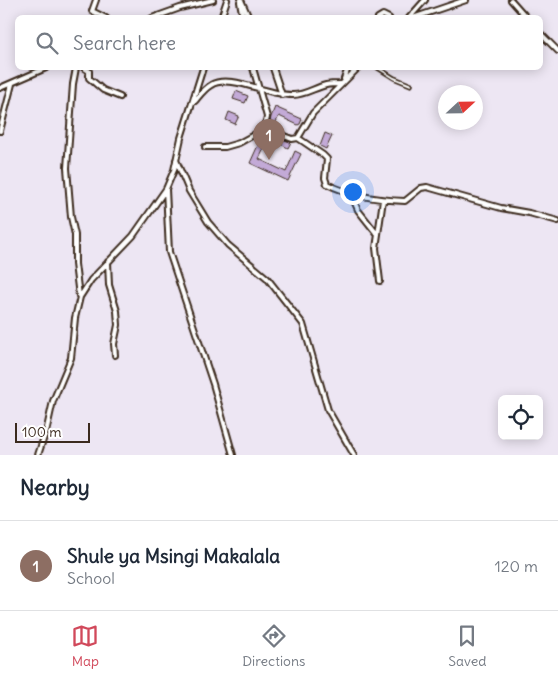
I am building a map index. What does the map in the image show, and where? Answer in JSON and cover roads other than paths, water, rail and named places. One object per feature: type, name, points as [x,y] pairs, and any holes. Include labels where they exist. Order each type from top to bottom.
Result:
[{"type":"street","points":[[96,0],[92,11],[100,15]]},
{"type":"street","points":[[161,15],[202,1],[214,0]]},
{"type":"street","points":[[222,15],[227,0]]},
{"type":"street","points":[[240,0],[242,15]]},
{"type":"street","points":[[240,0],[248,15]]},
{"type":"street","points":[[412,15],[426,0]]},
{"type":"street","points":[[423,15],[466,0]]},
{"type":"street","points":[[511,0],[524,15]]},
{"type":"street","points":[[543,36],[558,51]]},
{"type":"street","points":[[0,88],[42,70]]},
{"type":"street","points":[[76,70],[67,168],[80,297]]},
{"type":"street","points":[[87,70],[89,78],[100,87],[120,97]]},
{"type":"street","points":[[38,455],[53,401],[71,358],[75,318],[80,297],[91,280],[142,224],[166,189],[202,70]]},
{"type":"street","points":[[205,147],[225,147],[239,143],[263,128],[267,122],[268,116],[253,70]]},
{"type":"street","points":[[274,70],[282,95]]},
{"type":"street","points":[[342,82],[347,70]]},
{"type":"street","points":[[298,138],[313,113],[356,70]]},
{"type":"street","points":[[192,105],[210,85],[221,81],[235,82],[282,95],[302,95],[342,82]]},
{"type":"street","points":[[0,131],[12,84]]},
{"type":"street","points":[[263,128],[292,139],[298,138],[323,154],[327,159],[325,178],[328,184],[350,192],[383,200],[406,201],[421,188],[427,187],[501,208],[529,212],[558,221]]},
{"type":"street","points":[[176,160],[189,191],[208,222],[228,245],[267,278],[303,324],[328,410],[354,455]]},
{"type":"street","points":[[166,189],[170,256],[213,384],[233,455]]},
{"type":"street","points":[[350,192],[358,210],[377,234]]},
{"type":"street","points":[[380,281],[376,248],[383,200]]},
{"type":"street","points":[[108,262],[109,285],[117,311],[118,325],[115,339],[115,355]]},
{"type":"lane","points":[[381,70],[411,85]]},
{"type":"place","name":"Shule ya Msingi Makalala","points":[[269,160]]}]
